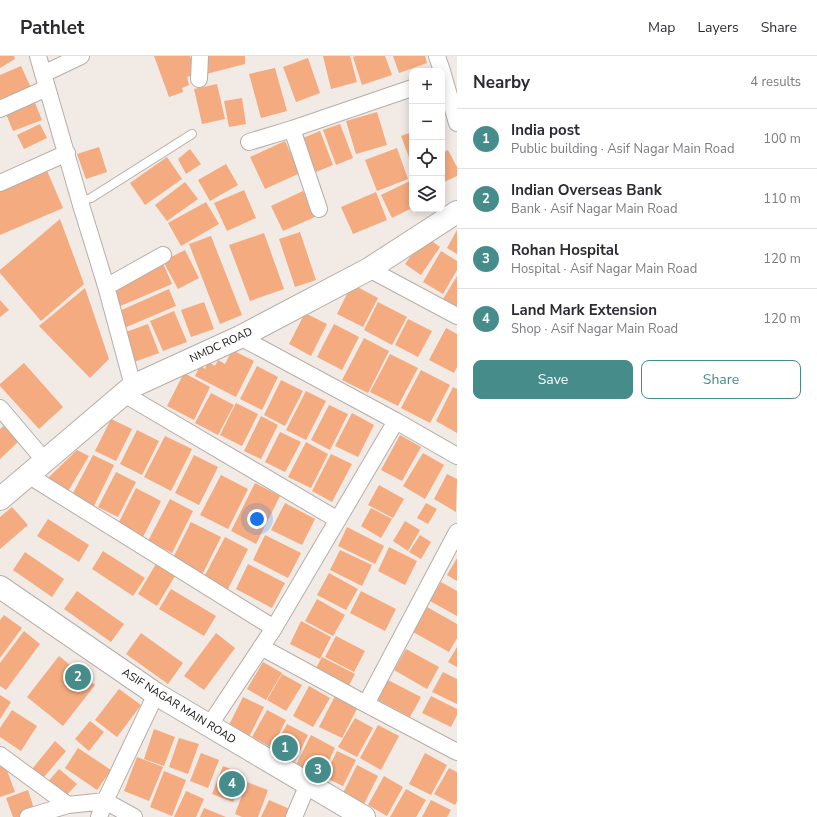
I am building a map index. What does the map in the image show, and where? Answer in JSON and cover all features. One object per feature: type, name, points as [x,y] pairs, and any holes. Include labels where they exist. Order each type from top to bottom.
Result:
[{"type":"street","points":[[38,56],[106,286],[129,390],[338,520]]},
{"type":"street","points":[[0,109],[45,81],[81,56]]},
{"type":"street","points":[[199,79],[200,56]]},
{"type":"street","points":[[437,56],[442,68]]},
{"type":"street","points":[[445,74],[457,123]]},
{"type":"street","points":[[249,142],[409,89]]},
{"type":"street","points":[[292,129],[319,209]]},
{"type":"street","points":[[0,183],[66,153]]},
{"type":"street","name":"NMDC ROAD","points":[[2,494],[28,476],[129,390],[240,337],[369,269],[457,212]]},
{"type":"street","points":[[106,286],[163,255]]},
{"type":"street","points":[[369,269],[457,316]]},
{"type":"street","points":[[240,337],[396,421],[457,456]]},
{"type":"street","points":[[0,408],[45,461]]},
{"type":"street","points":[[209,726],[274,628],[396,421]]},
{"type":"street","points":[[28,476],[274,628]]},
{"type":"street","points":[[366,704],[457,532]]},
{"type":"street","name":"ASIF NAGAR MAIN ROAD","points":[[0,587],[156,694],[364,817]]},
{"type":"street","points":[[261,647],[457,752]]},
{"type":"street","points":[[100,817],[105,801],[156,694]]},
{"type":"street","points":[[0,755],[68,805]]},
{"type":"street","points":[[294,817],[308,784]]},
{"type":"street","points":[[28,817],[68,805],[105,801],[134,817]]},
{"type":"lane","points":[[80,201],[91,198],[192,134]]},
{"type":"building","points":[[0,56],[14,56],[15,59],[0,68]]},
{"type":"building","points":[[154,56],[190,56],[196,74],[187,77],[189,85],[182,88],[183,92],[169,97]]},
{"type":"building","points":[[203,56],[245,56],[245,64],[202,75]]},
{"type":"building","points":[[323,56],[350,56],[357,82],[331,89]]},
{"type":"building","points":[[385,56],[392,75],[362,85],[353,57]]},
{"type":"building","points":[[393,56],[425,56],[427,63],[409,68],[409,69],[399,73]]},
{"type":"building","points":[[308,58],[320,93],[296,102],[283,67]]},
{"type":"building","points":[[21,66],[33,92],[0,107],[0,75]]},
{"type":"building","points":[[275,68],[287,111],[261,118],[249,74]]},
{"type":"building","points":[[217,84],[225,119],[202,124],[194,89]]},
{"type":"building","points":[[242,98],[246,124],[229,127],[224,101]]},
{"type":"building","points":[[35,103],[42,120],[13,131],[6,114]]},
{"type":"building","points":[[377,112],[387,145],[356,154],[346,121]]},
{"type":"building","points":[[40,124],[47,138],[24,149],[17,135]]},
{"type":"building","points":[[340,124],[353,158],[336,165],[323,130]]},
{"type":"building","points":[[320,131],[333,165],[316,172],[303,138]]},
{"type":"building","points":[[409,133],[409,157],[401,136]]},
{"type":"building","points":[[285,141],[300,173],[265,189],[250,157]]},
{"type":"building","points":[[99,147],[107,172],[86,179],[77,154]]},
{"type":"building","points":[[397,148],[408,179],[377,191],[365,160]]},
{"type":"building","points":[[190,149],[201,164],[186,174],[178,159]]},
{"type":"building","points":[[448,150],[457,167],[457,176],[445,182],[445,176],[445,152]]},
{"type":"building","points":[[167,157],[182,179],[145,205],[130,183]]},
{"type":"building","points":[[226,164],[238,185],[210,201],[198,180]]},
{"type":"building","points":[[45,166],[63,208],[0,235],[0,185]]},
{"type":"building","points":[[409,181],[409,210],[392,218],[381,195]]},
{"type":"building","points":[[185,182],[198,199],[167,221],[155,205]]},
{"type":"building","points":[[244,190],[256,218],[227,231],[214,203]]},
{"type":"building","points":[[303,191],[315,217],[283,231],[271,206]]},
{"type":"building","points":[[376,192],[387,220],[353,234],[341,207]]},
{"type":"building","points":[[206,202],[219,224],[181,246],[168,223]]},
{"type":"building","points":[[60,219],[84,284],[41,321],[0,273],[0,270]]},
{"type":"building","points":[[457,230],[457,254],[447,248]]},
{"type":"building","points":[[300,232],[316,280],[295,287],[279,239]]},
{"type":"building","points":[[264,233],[284,289],[250,301],[229,245]]},
{"type":"building","points":[[211,236],[242,315],[220,324],[189,244]]},
{"type":"building","points":[[425,236],[440,247],[421,275],[405,264]]},
{"type":"building","points":[[185,250],[199,278],[178,289],[163,261]]},
{"type":"building","points":[[441,251],[457,261],[457,270],[443,294],[423,282]]},
{"type":"building","points":[[162,261],[172,284],[118,307],[111,288]]},
{"type":"building","points":[[457,276],[457,307],[443,299]]},
{"type":"building","points":[[352,284],[378,298],[363,327],[337,314]]},
{"type":"building","points":[[85,288],[109,359],[90,378],[39,326]]},
{"type":"building","points":[[169,289],[176,306],[124,328],[117,312]]},
{"type":"building","points":[[0,300],[9,310],[0,317]]},
{"type":"building","points":[[204,302],[214,329],[191,337],[181,310]]},
{"type":"building","points":[[378,302],[407,317],[392,345],[364,330]]},
{"type":"building","points":[[174,311],[187,342],[163,351],[150,321]]},
{"type":"building","points":[[305,313],[327,324],[311,356],[289,344]]},
{"type":"building","points":[[408,319],[432,331],[418,357],[395,345]]},
{"type":"building","points":[[148,324],[159,353],[134,362],[123,333]]},
{"type":"building","points":[[334,324],[359,337],[342,370],[317,357]]},
{"type":"building","points":[[446,328],[457,334],[457,367],[454,373],[429,360]]},
{"type":"building","points":[[364,338],[389,351],[368,393],[342,380]]},
{"type":"building","points":[[232,350],[254,361],[236,397],[195,376],[200,366],[205,369],[208,362],[215,366],[218,360],[225,364]]},
{"type":"building","points":[[390,354],[418,368],[398,406],[370,392]]},
{"type":"building","points":[[24,363],[63,407],[39,429],[0,386],[0,384]]},
{"type":"building","points":[[257,366],[278,377],[262,410],[240,399]]},
{"type":"building","points":[[421,370],[450,385],[430,423],[401,408]]},
{"type":"building","points":[[184,373],[210,387],[194,420],[167,406]]},
{"type":"building","points":[[281,380],[303,391],[285,426],[264,415]]},
{"type":"building","points":[[453,387],[457,389],[457,433],[436,421]]},
{"type":"building","points":[[306,391],[326,401],[306,440],[286,430]]},
{"type":"building","points":[[211,393],[234,405],[218,435],[195,423]]},
{"type":"building","points":[[236,403],[258,414],[242,446],[220,435]]},
{"type":"building","points":[[329,405],[348,414],[330,450],[311,440]]},
{"type":"building","points":[[352,413],[374,425],[358,457],[335,446]]},
{"type":"building","points":[[261,416],[278,425],[261,459],[244,451]]},
{"type":"building","points":[[111,419],[132,429],[116,461],[95,451]]},
{"type":"building","points":[[5,425],[19,441],[0,459],[0,429]]},
{"type":"building","points":[[137,430],[159,441],[142,475],[120,464]]},
{"type":"building","points":[[280,432],[301,442],[285,472],[265,462]]},
{"type":"building","points":[[400,435],[421,447],[402,481],[381,470]]},
{"type":"building","points":[[165,436],[192,449],[171,491],[144,477]]},
{"type":"building","points":[[306,442],[328,454],[311,488],[288,477]]},
{"type":"building","points":[[77,450],[89,456],[67,493],[47,479]]},
{"type":"building","points":[[423,453],[444,465],[425,499],[403,486]]},
{"type":"building","points":[[331,454],[352,464],[332,502],[312,491]]},
{"type":"building","points":[[93,455],[114,465],[94,506],[72,495]]},
{"type":"building","points":[[194,455],[218,467],[199,505],[175,493]]},
{"type":"building","points":[[116,472],[136,482],[118,517],[98,507]]},
{"type":"building","points":[[447,474],[457,479],[456,512],[434,499]]},
{"type":"building","points":[[221,475],[248,489],[228,529],[200,515]]},
{"type":"building","points":[[255,483],[280,496],[256,544],[231,531]]},
{"type":"building","points":[[379,485],[404,499],[393,518],[368,505]]},
{"type":"building","points":[[136,488],[161,501],[143,537],[118,524]]},
{"type":"building","points":[[170,499],[193,511],[172,553],[148,541]]},
{"type":"building","points":[[285,503],[315,519],[302,545],[271,530]]},
{"type":"building","points":[[426,503],[437,509],[428,524],[417,518]]},
{"type":"building","points":[[12,507],[28,525],[0,549],[0,517]]},
{"type":"building","points":[[371,508],[392,519],[381,538],[361,526]]},
{"type":"building","points":[[48,519],[89,545],[79,562],[37,536]]},
{"type":"building","points":[[405,521],[420,530],[408,551],[393,541]]},
{"type":"building","points":[[191,522],[221,537],[201,577],[171,562]]},
{"type":"building","points":[[347,527],[384,546],[375,564],[338,546]]},
{"type":"building","points":[[265,535],[301,553],[288,578],[253,560]]},
{"type":"building","points":[[420,535],[431,542],[421,559],[409,552]]},
{"type":"building","points":[[225,537],[248,549],[227,591],[203,579]]},
{"type":"building","points":[[389,547],[417,561],[405,585],[378,571]]},
{"type":"building","points":[[340,550],[372,565],[362,586],[330,570]]},
{"type":"building","points":[[103,551],[145,578],[133,596],[92,569]]},
{"type":"building","points":[[25,552],[64,579],[52,597],[13,570]]},
{"type":"building","points":[[457,558],[457,581],[447,575]]},
{"type":"building","points":[[156,564],[175,576],[157,606],[138,594]]},
{"type":"building","points":[[248,564],[285,583],[272,608],[236,589]]},
{"type":"building","points":[[329,573],[358,589],[346,610],[317,595]]},
{"type":"building","points":[[441,582],[457,591],[457,616],[430,601]]},
{"type":"building","points":[[171,589],[216,616],[204,636],[159,609]]},
{"type":"building","points":[[77,591],[124,624],[111,642],[64,609]]},
{"type":"building","points":[[361,591],[396,609],[385,631],[350,613]]},
{"type":"building","points":[[317,599],[345,615],[333,636],[305,621]]},
{"type":"building","points":[[427,607],[457,624],[457,638],[449,652],[413,632]]},
{"type":"building","points":[[4,615],[22,628],[0,658],[0,620]]},
{"type":"building","points":[[301,621],[331,637],[320,659],[290,644]]},
{"type":"building","points":[[24,631],[40,644],[6,690],[0,686],[0,663]]},
{"type":"building","points":[[141,633],[183,663],[168,684],[126,654]]},
{"type":"building","points":[[216,633],[235,648],[204,690],[184,676]]},
{"type":"building","points":[[336,636],[365,651],[354,672],[325,657]]},
{"type":"building","points":[[457,647],[457,667],[448,662]]},
{"type":"building","points":[[406,649],[439,667],[427,689],[394,670]]},
{"type":"building","points":[[59,656],[95,685],[63,726],[27,697]]},
{"type":"building","points":[[322,657],[355,674],[348,687],[315,670]]},
{"type":"building","points":[[263,662],[282,673],[266,700],[247,689]]},
{"type":"building","points":[[443,672],[457,679],[457,704],[432,692]]},
{"type":"building","points":[[282,674],[302,685],[286,711],[267,700]]},
{"type":"building","points":[[388,680],[421,697],[410,717],[378,700]]},
{"type":"building","points":[[309,686],[330,698],[313,727],[293,716]]},
{"type":"building","points":[[119,689],[141,705],[117,737],[95,720]]},
{"type":"building","points":[[0,695],[11,702],[0,719]]},
{"type":"building","points":[[335,696],[358,707],[342,738],[319,727]]},
{"type":"building","points":[[431,696],[457,709],[457,715],[451,727],[422,713]]},
{"type":"building","points":[[243,697],[264,707],[249,737],[228,727]]},
{"type":"building","points":[[12,710],[37,726],[21,751],[0,737],[0,728]]},
{"type":"building","points":[[267,710],[286,720],[272,748],[252,737]]},
{"type":"building","points":[[355,718],[373,728],[357,757],[338,747]]},
{"type":"building","points":[[90,721],[104,732],[89,751],[75,739]]},
{"type":"building","points":[[287,724],[308,735],[295,761],[273,750]]},
{"type":"building","points":[[378,725],[399,736],[381,770],[360,758]]},
{"type":"building","points":[[154,729],[175,737],[164,766],[144,759]]},
{"type":"building","points":[[311,735],[335,748],[321,777],[296,765]]},
{"type":"building","points":[[179,738],[199,744],[188,774],[169,767]]},
{"type":"building","points":[[55,741],[66,751],[39,783],[28,774]]},
{"type":"building","points":[[78,748],[111,770],[97,790],[65,768]]},
{"type":"building","points":[[337,751],[356,760],[343,786],[324,777]]},
{"type":"building","points":[[201,753],[219,760],[208,788],[190,781]]},
{"type":"building","points":[[425,753],[447,765],[431,795],[409,784]]},
{"type":"building","points":[[137,757],[163,767],[149,801],[124,791]]},
{"type":"building","points":[[5,765],[15,792],[0,797],[0,767]]},
{"type":"building","points":[[357,765],[378,776],[363,806],[342,795]]},
{"type":"building","points":[[223,766],[244,774],[233,802],[212,794]]},
{"type":"building","points":[[449,768],[457,772],[457,801],[455,805],[434,794]]},
{"type":"building","points":[[59,769],[77,784],[62,800],[45,785]]},
{"type":"building","points":[[164,771],[186,780],[172,816],[150,807]]},
{"type":"building","points":[[384,776],[403,787],[387,816],[368,805]]},
{"type":"building","points":[[247,782],[268,790],[258,817],[242,817],[235,814]]},
{"type":"building","points":[[406,789],[426,800],[416,817],[390,817]]},
{"type":"building","points":[[28,790],[35,812],[21,817],[13,817],[6,798]]},
{"type":"building","points":[[186,791],[204,799],[196,817],[174,817]]},
{"type":"building","points":[[269,800],[292,810],[288,817],[261,817]]},
{"type":"building","points":[[431,800],[451,810],[447,817],[422,817]]},
{"type":"building","points":[[204,808],[226,817],[200,817]]},
{"type":"place","name":"Indian Overseas Bank","points":[[78,677]]},
{"type":"place","name":"India post","points":[[285,748]]},
{"type":"place","name":"Rohan Hospital","points":[[318,770]]},
{"type":"place","name":"Land Mark Extension","points":[[232,784]]}]
